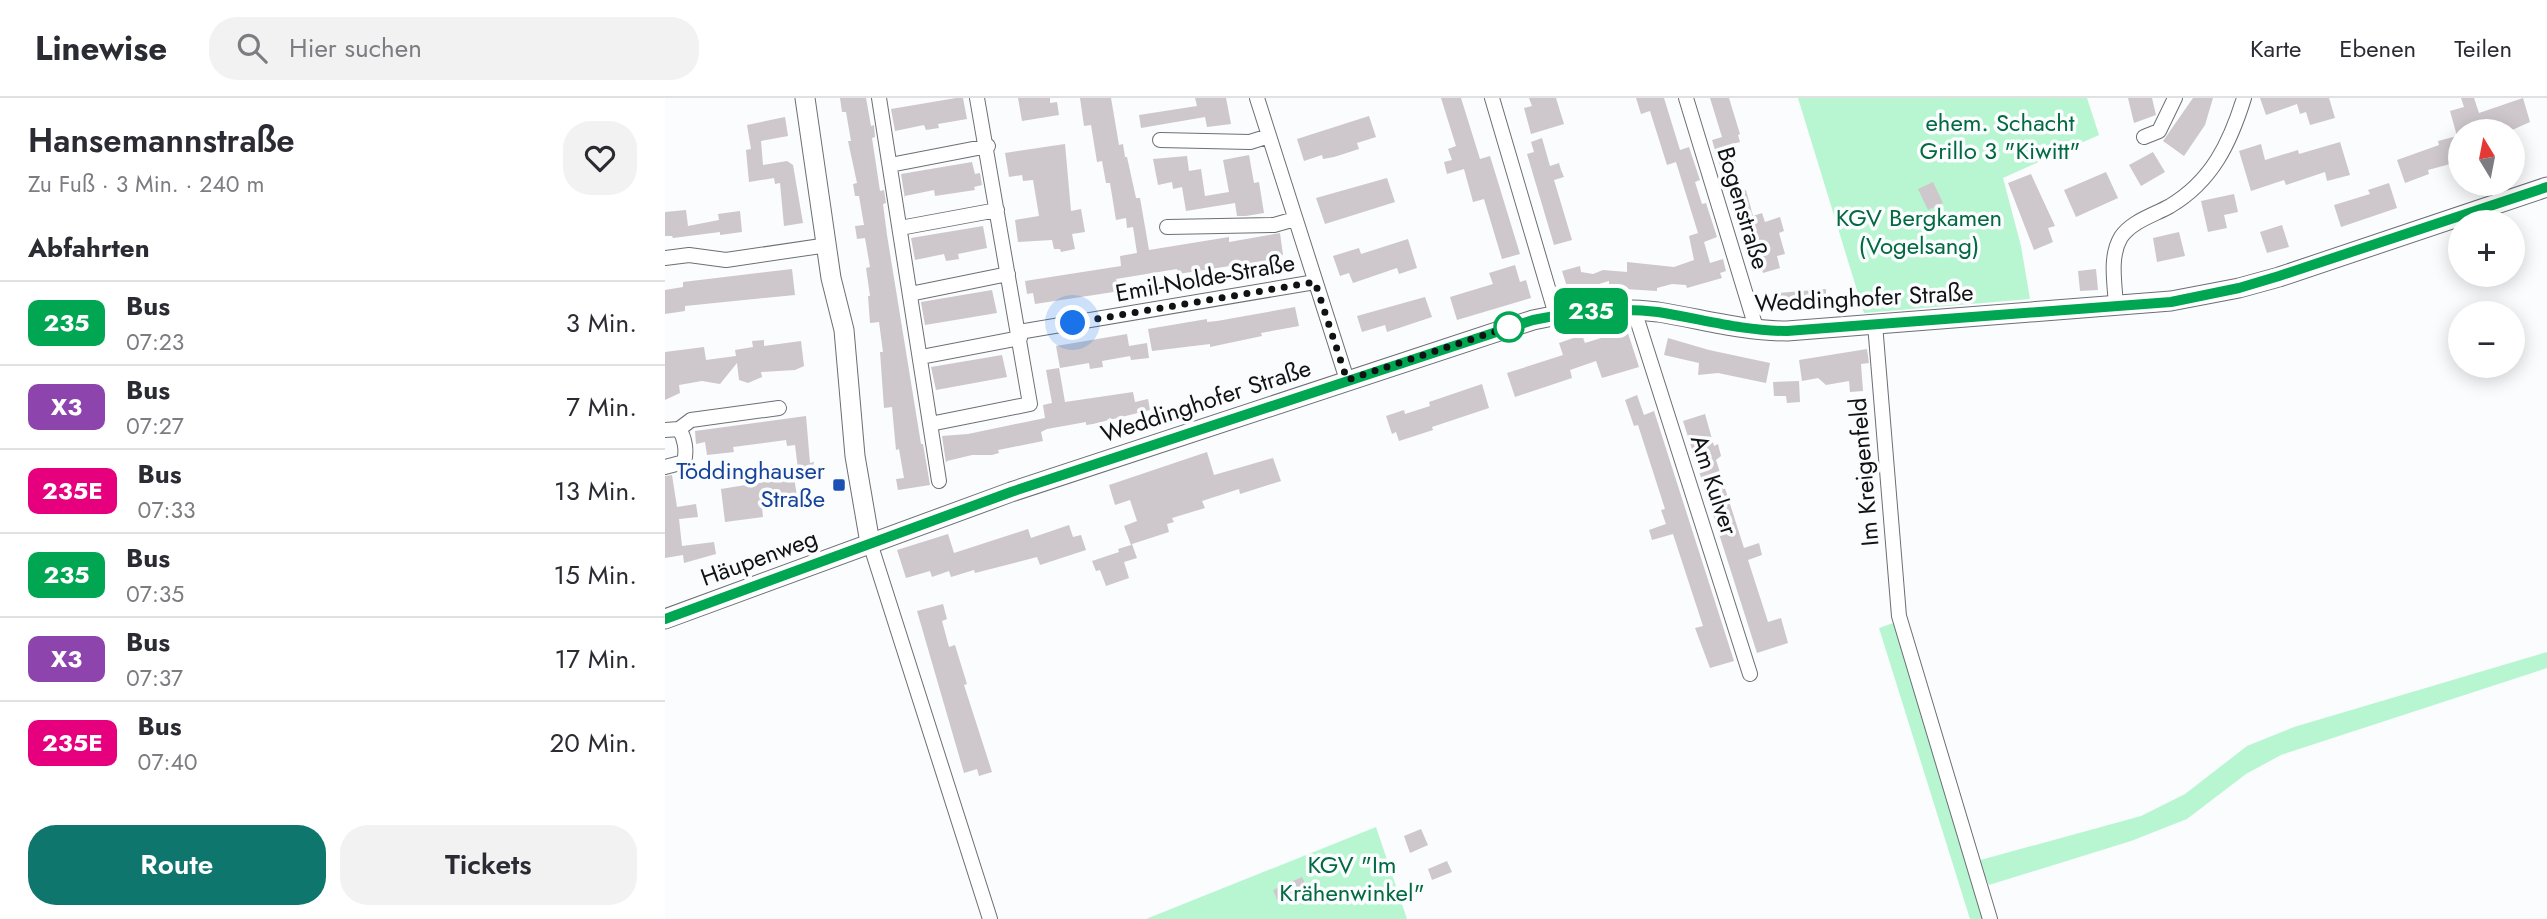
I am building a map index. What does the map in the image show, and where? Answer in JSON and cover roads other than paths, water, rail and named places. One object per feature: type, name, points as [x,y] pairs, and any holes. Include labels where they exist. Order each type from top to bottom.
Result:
[{"type":"street","points":[[804,98],[831,278],[845,330],[855,456],[870,543],[990,919]]},
{"type":"street","points":[[879,98],[939,481]]},
{"type":"street","points":[[930,424],[1030,404],[988,146],[977,98]]},
{"type":"street","points":[[1257,98],[1347,380]]},
{"type":"street","points":[[1492,98],[1556,315]]},
{"type":"street","name":"Bogenstraße","points":[[1686,98],[1757,331]]},
{"type":"street","points":[[2144,137],[2159,131],[2175,98]]},
{"type":"street","points":[[2116,306],[2113,267],[2121,237],[2138,222],[2187,194],[2203,180],[2225,149],[2244,98]]},
{"type":"street","points":[[1160,140],[1250,142],[1269,136]]},
{"type":"street","points":[[890,165],[988,146]]},
{"type":"street","name":"Weddinghofer Straße","points":[[870,543],[1011,492],[1347,380],[1510,326],[1556,315],[1598,310],[1635,310],[1757,331],[2171,302],[2239,288],[2547,187]]},
{"type":"street","points":[[900,228],[997,210]]},
{"type":"street","points":[[1167,227],[1273,225],[1295,219]]},
{"type":"street","points":[[665,258],[689,255],[726,260],[828,246]]},
{"type":"street","points":[[910,294],[1008,274]]},
{"type":"street","name":"Emil-Nolde-Straße","points":[[921,357],[1020,335],[1315,282]]},
{"type":"street","name":"Am Kulver","points":[[1635,310],[1750,674]]},
{"type":"street","name":"Im Kreigenfeld","points":[[1875,324],[1899,616],[1990,919]]},
{"type":"street","points":[[672,429],[691,420],[779,408]]},
{"type":"street","points":[[665,467],[684,462],[686,455],[683,436],[672,429]]},
{"type":"street","name":"Häupenweg","points":[[665,619],[870,543]]},
{"type":"place","name":"Töddinghauser Straße","points":[[839,485]]},
{"type":"park label","name":"ehem. Schacht Grillo 3 \"Kiwitt\"","points":[[2000,137]]},
{"type":"park label","name":"KGV Bergkamen (Vogelsang)","points":[[1919,232]]},
{"type":"park label","name":"KGV \"Im Krähenwinkel\"","points":[[1352,879]]}]
